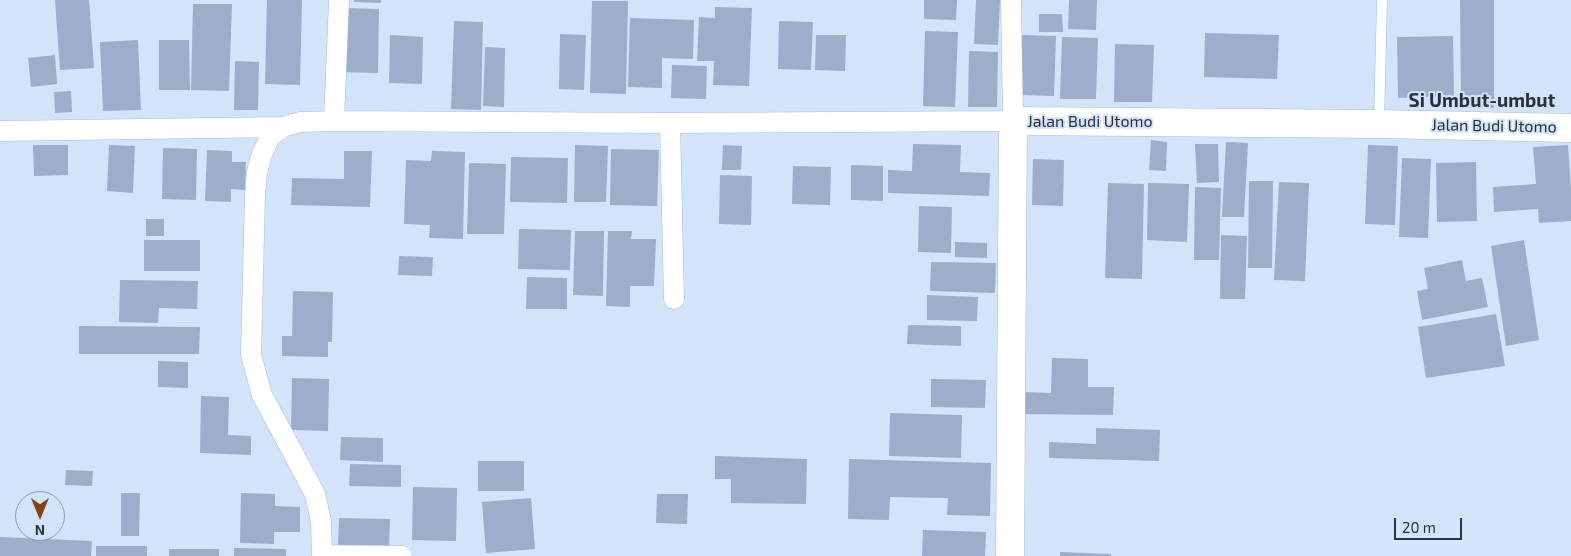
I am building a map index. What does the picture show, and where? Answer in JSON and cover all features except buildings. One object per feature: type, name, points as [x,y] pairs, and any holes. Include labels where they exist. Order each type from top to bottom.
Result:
[{"type":"street","points":[[334,121],[340,0]]},
{"type":"street","points":[[0,131],[283,127],[300,122],[334,121],[670,124],[1013,121],[1011,0]]},
{"type":"street","name":"Jalan Budi Utomo","points":[[1010,556],[1013,121],[1379,124],[1571,128]]},
{"type":"street","points":[[670,124],[674,299]]},
{"type":"street","points":[[283,127],[270,137],[262,154],[257,172],[250,355],[262,395],[315,494],[321,521],[322,556],[402,556]]},
{"type":"lane","points":[[1379,124],[1382,0]]},
{"type":"district","name":"Si Umbut-umbut","points":[[1482,101]]}]
